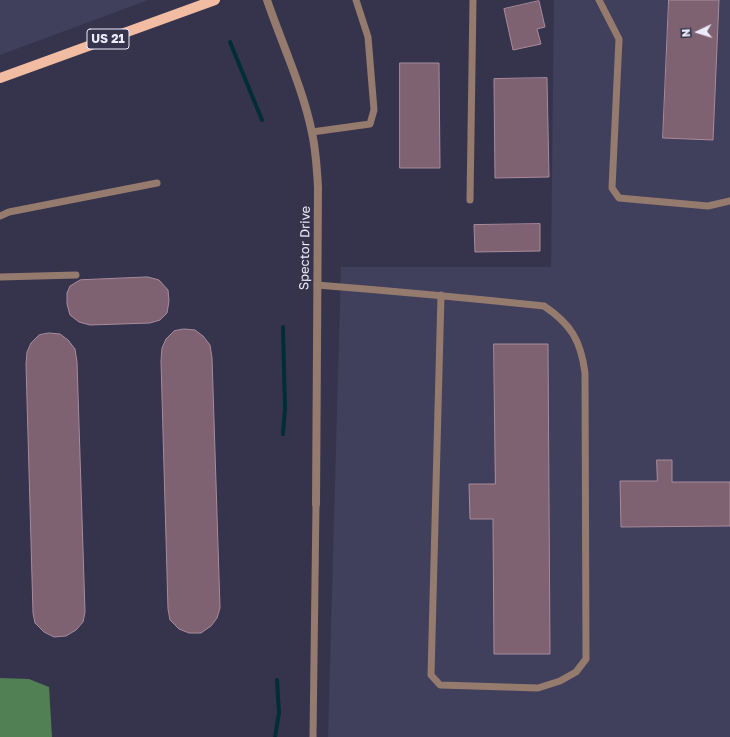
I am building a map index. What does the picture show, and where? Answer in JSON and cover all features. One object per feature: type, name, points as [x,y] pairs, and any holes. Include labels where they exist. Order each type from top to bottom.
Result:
[{"type":"main road","name":"US 21","points":[[0,78],[215,0]]},
{"type":"street","name":"Spector Drive","points":[[267,0],[303,99],[316,154],[318,188],[316,504]]},
{"type":"lane","points":[[312,132],[370,124],[374,110],[368,36],[356,0]]},
{"type":"lane","points":[[470,200],[473,0]]},
{"type":"lane","points":[[599,0],[619,39],[612,188],[619,198],[708,206],[730,201]]},
{"type":"lane","points":[[0,216],[9,212],[157,182]]},
{"type":"lane","points":[[0,276],[76,275]]},
{"type":"lane","points":[[317,285],[441,295],[544,306],[556,314],[571,329],[583,354],[585,381],[586,659],[576,672],[560,681],[538,688],[440,685],[432,676],[441,295]]},
{"type":"lane","points":[[313,737],[316,504]]},
{"type":"shaded area","points":[[0,0],[148,0],[0,55]]},
{"type":"shaded area","points":[[554,0],[730,0],[730,737],[328,737],[341,267],[551,267]]},
{"type":"green space","points":[[0,678],[29,679],[49,687],[52,737],[0,737]]},
{"type":"building","points":[[669,0],[719,0],[713,140],[663,138]]},
{"type":"building","points":[[539,1],[545,27],[537,29],[541,44],[513,50],[504,9]]},
{"type":"building","points":[[400,63],[439,63],[440,168],[400,168]]},
{"type":"building","points":[[547,78],[549,177],[495,178],[494,79]]},
{"type":"building","points":[[540,224],[540,251],[475,252],[474,225]]},
{"type":"building","points":[[148,277],[159,280],[168,290],[169,301],[167,313],[160,320],[150,323],[90,325],[79,322],[70,315],[67,304],[67,293],[70,286],[80,280]]},
{"type":"building","points":[[184,329],[195,330],[203,336],[210,345],[212,358],[220,608],[217,618],[211,626],[201,633],[189,633],[179,629],[170,620],[168,609],[161,361],[162,348],[166,339],[174,331]]},
{"type":"building","points":[[49,333],[60,334],[68,340],[75,349],[77,362],[85,612],[83,622],[76,630],[66,636],[54,637],[44,632],[35,623],[33,613],[26,364],[27,352],[31,343],[39,335]]},
{"type":"building","points":[[494,344],[548,344],[550,654],[494,654],[493,519],[470,519],[469,484],[495,484]]},
{"type":"building","points":[[657,460],[672,460],[672,482],[730,482],[730,526],[621,527],[620,481],[657,481]]},
{"type":"waterway","points":[[230,42],[262,120]]},
{"type":"waterway","points":[[283,327],[285,409],[283,434]]},
{"type":"waterway","points":[[275,737],[279,713],[277,680]]}]
